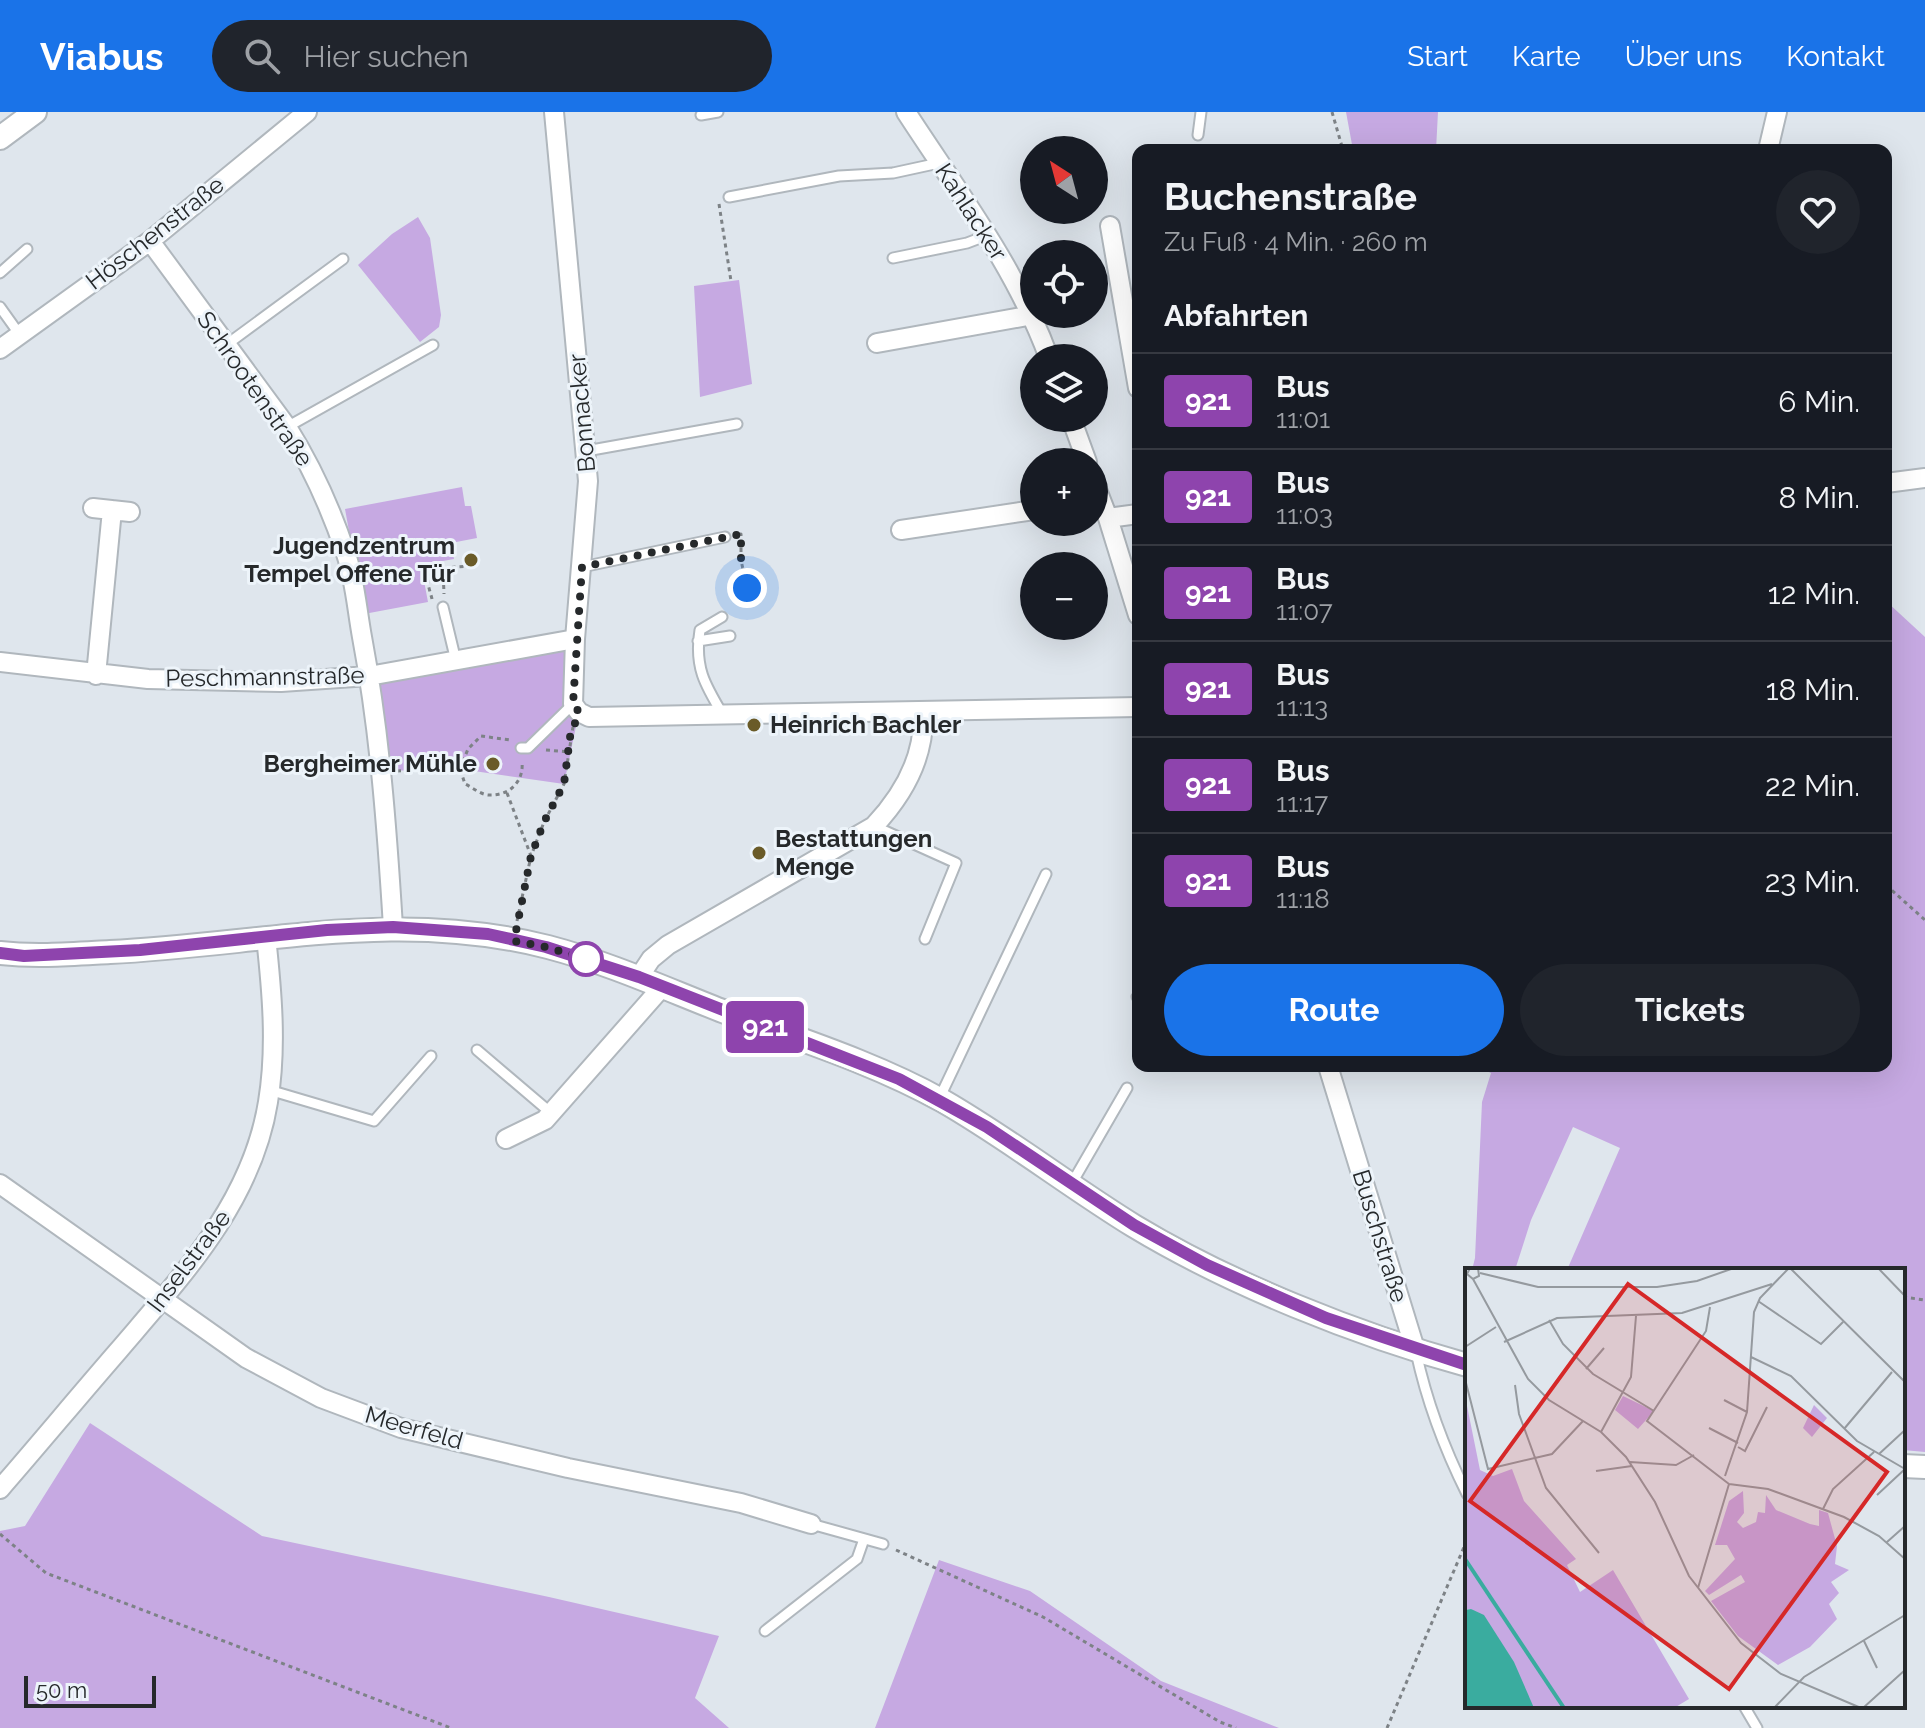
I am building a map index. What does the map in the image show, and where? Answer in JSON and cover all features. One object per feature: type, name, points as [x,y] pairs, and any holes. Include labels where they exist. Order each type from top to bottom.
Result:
[{"type":"street","points":[[0,138],[35,112]]},
{"type":"street","name":"Höschenstraße","points":[[0,349],[150,241],[307,112]]},
{"type":"street","name":"Bonnacker","points":[[554,112],[588,481],[575,639],[576,708]]},
{"type":"street","name":"Kahlacker","points":[[906,112],[988,235],[1020,292]]},
{"type":"street","points":[[1769,144],[1777,112]]},
{"type":"street","points":[[1110,226],[1132,353]]},
{"type":"street","name":"Schrootenstraße","points":[[150,241],[287,427],[322,490],[342,543],[367,629],[369,676],[382,771],[393,927]]},
{"type":"street","points":[[877,343],[1020,317]]},
{"type":"street","points":[[1892,482],[1925,478]]},
{"type":"street","points":[[96,675],[112,510]]},
{"type":"street","points":[[901,530],[1020,512]]},
{"type":"street","points":[[1132,515],[1108,518],[1132,596]]},
{"type":"street","name":"Peschmannstraße","points":[[0,662],[148,679],[281,682],[369,676],[575,639]]},
{"type":"street","points":[[576,708],[589,717],[1132,707]]},
{"type":"street","points":[[639,977],[651,959],[668,945],[874,826],[890,810],[918,760],[924,734],[923,712]]},
{"type":"street","points":[[0,953],[24,956],[140,950],[327,930],[393,927],[488,934],[546,947],[639,977],[899,1079],[987,1127],[1134,1225],[1207,1265],[1326,1318],[1465,1364]]},
{"type":"street","name":"Inselstraße","points":[[0,1489],[203,1250],[231,1207],[250,1166],[268,1103],[273,1045],[266,937]]},
{"type":"street","points":[[506,1139],[545,1120],[663,986]]},
{"type":"street","name":"Buschstraße","points":[[1330,1072],[1415,1349]]},
{"type":"street","name":"Meerfeld","points":[[0,1184],[246,1358],[321,1398],[401,1428],[568,1468],[741,1503],[811,1524]]},
{"type":"street","points":[[1905,1466],[1925,1467]]},
{"type":"lane","points":[[701,115],[718,112]]},
{"type":"lane","points":[[1198,135],[1201,112]]},
{"type":"lane","points":[[729,197],[839,176],[893,173],[939,163]]},
{"type":"lane","points":[[893,258],[967,243],[988,235]]},
{"type":"lane","points":[[0,273],[27,249]]},
{"type":"lane","points":[[226,345],[343,259]]},
{"type":"lane","points":[[0,307],[20,335]]},
{"type":"lane","points":[[287,427],[433,345]]},
{"type":"lane","points":[[586,451],[737,424]]},
{"type":"lane","points":[[582,567],[725,537]]},
{"type":"lane","points":[[443,607],[456,661]]},
{"type":"lane","points":[[722,617],[700,630],[698,641],[701,674],[723,715]]},
{"type":"lane","points":[[698,641],[730,636]]},
{"type":"lane","points":[[524,748],[576,708]]},
{"type":"lane","points":[[874,826],[956,863],[925,939]]},
{"type":"lane","points":[[939,1099],[1046,874]]},
{"type":"lane","points":[[477,1050],[551,1113]]},
{"type":"lane","points":[[269,1090],[374,1121],[431,1056]]},
{"type":"lane","points":[[1072,1183],[1127,1088]]},
{"type":"lane","name":"Buschstraße","points":[[1415,1349],[1425,1392],[1444,1447],[1465,1490]]},
{"type":"lane","name":"Meerfeld","points":[[811,1524],[883,1544]]},
{"type":"lane","points":[[765,1631],[857,1559],[864,1539]]},
{"type":"lane","points":[[1745,1708],[1757,1728]]},
{"type":"path","points":[[1332,112],[1341,144]]},
{"type":"path","points":[[729,197],[718,205],[727,243],[731,281]]},
{"type":"path","points":[[725,537],[741,534],[741,560],[747,588],[736,591]]},
{"type":"path","points":[[443,569],[443,607],[434,607],[428,579],[431,574],[443,569],[472,566]]},
{"type":"path","points":[[514,941],[531,856],[564,784],[576,708]]},
{"type":"path","points":[[524,748],[523,769],[515,788],[507,793],[487,795],[465,784],[460,769],[468,749],[481,736],[509,739],[524,748],[570,752]]},
{"type":"path","points":[[382,771],[460,769]]},
{"type":"path","points":[[507,793],[531,856]]},
{"type":"path","points":[[1892,890],[1925,920]]},
{"type":"path","points":[[1905,1297],[1925,1300]]},
{"type":"path","points":[[0,1534],[46,1573],[451,1728]]},
{"type":"path","points":[[883,1544],[1043,1617],[1220,1722],[1236,1728]]},
{"type":"path","points":[[1387,1728],[1465,1545]]},
{"type":"shaded area","points":[[1346,112],[1438,112],[1436,144],[1352,144]]},
{"type":"shaded area","points":[[418,217],[430,238],[441,315],[439,327],[420,342],[358,265],[392,234]]},
{"type":"shaded area","points":[[739,280],[752,384],[700,397],[694,286]]},
{"type":"shaded area","points":[[462,487],[465,506],[471,506],[477,538],[451,543],[454,559],[421,565],[428,602],[364,614],[345,509]]},
{"type":"shaded area","points":[[1892,607],[1925,637],[1925,1452],[1905,1450],[1905,1268],[1568,1268],[1620,1148],[1573,1127],[1531,1220],[1516,1268],[1472,1268],[1482,1102],[1491,1073],[1892,1072]]},
{"type":"shaded area","points":[[575,639],[579,712],[564,784],[460,769],[382,771],[369,676]]},
{"type":"shaded area","points":[[90,1423],[262,1536],[719,1636],[695,1698],[729,1728],[0,1728],[0,1531],[25,1526]]},
{"type":"shaded area","points":[[939,1560],[1030,1591],[1161,1681],[1279,1728],[875,1728]]},
{"type":"bus line","name":"921","points":[[0,953],[24,956],[140,950],[327,930],[393,927],[488,934],[546,947],[639,977],[899,1079],[987,1127],[1134,1225],[1207,1265],[1326,1318],[1465,1364]]},
{"type":"place","name":"Jugendzentrum Tempel Offene Tür","points":[[471,560]]},
{"type":"place","name":"Heinrich Bachler","points":[[754,725]]},
{"type":"place","name":"Bergheimer Mühle","points":[[493,764]]},
{"type":"place","name":"Bestattungen Menge","points":[[759,853]]},
{"type":"route","points":[[586,959],[514,941],[531,856],[564,784],[570,737],[579,712],[573,704],[582,567],[741,534],[741,560],[747,588]]}]
